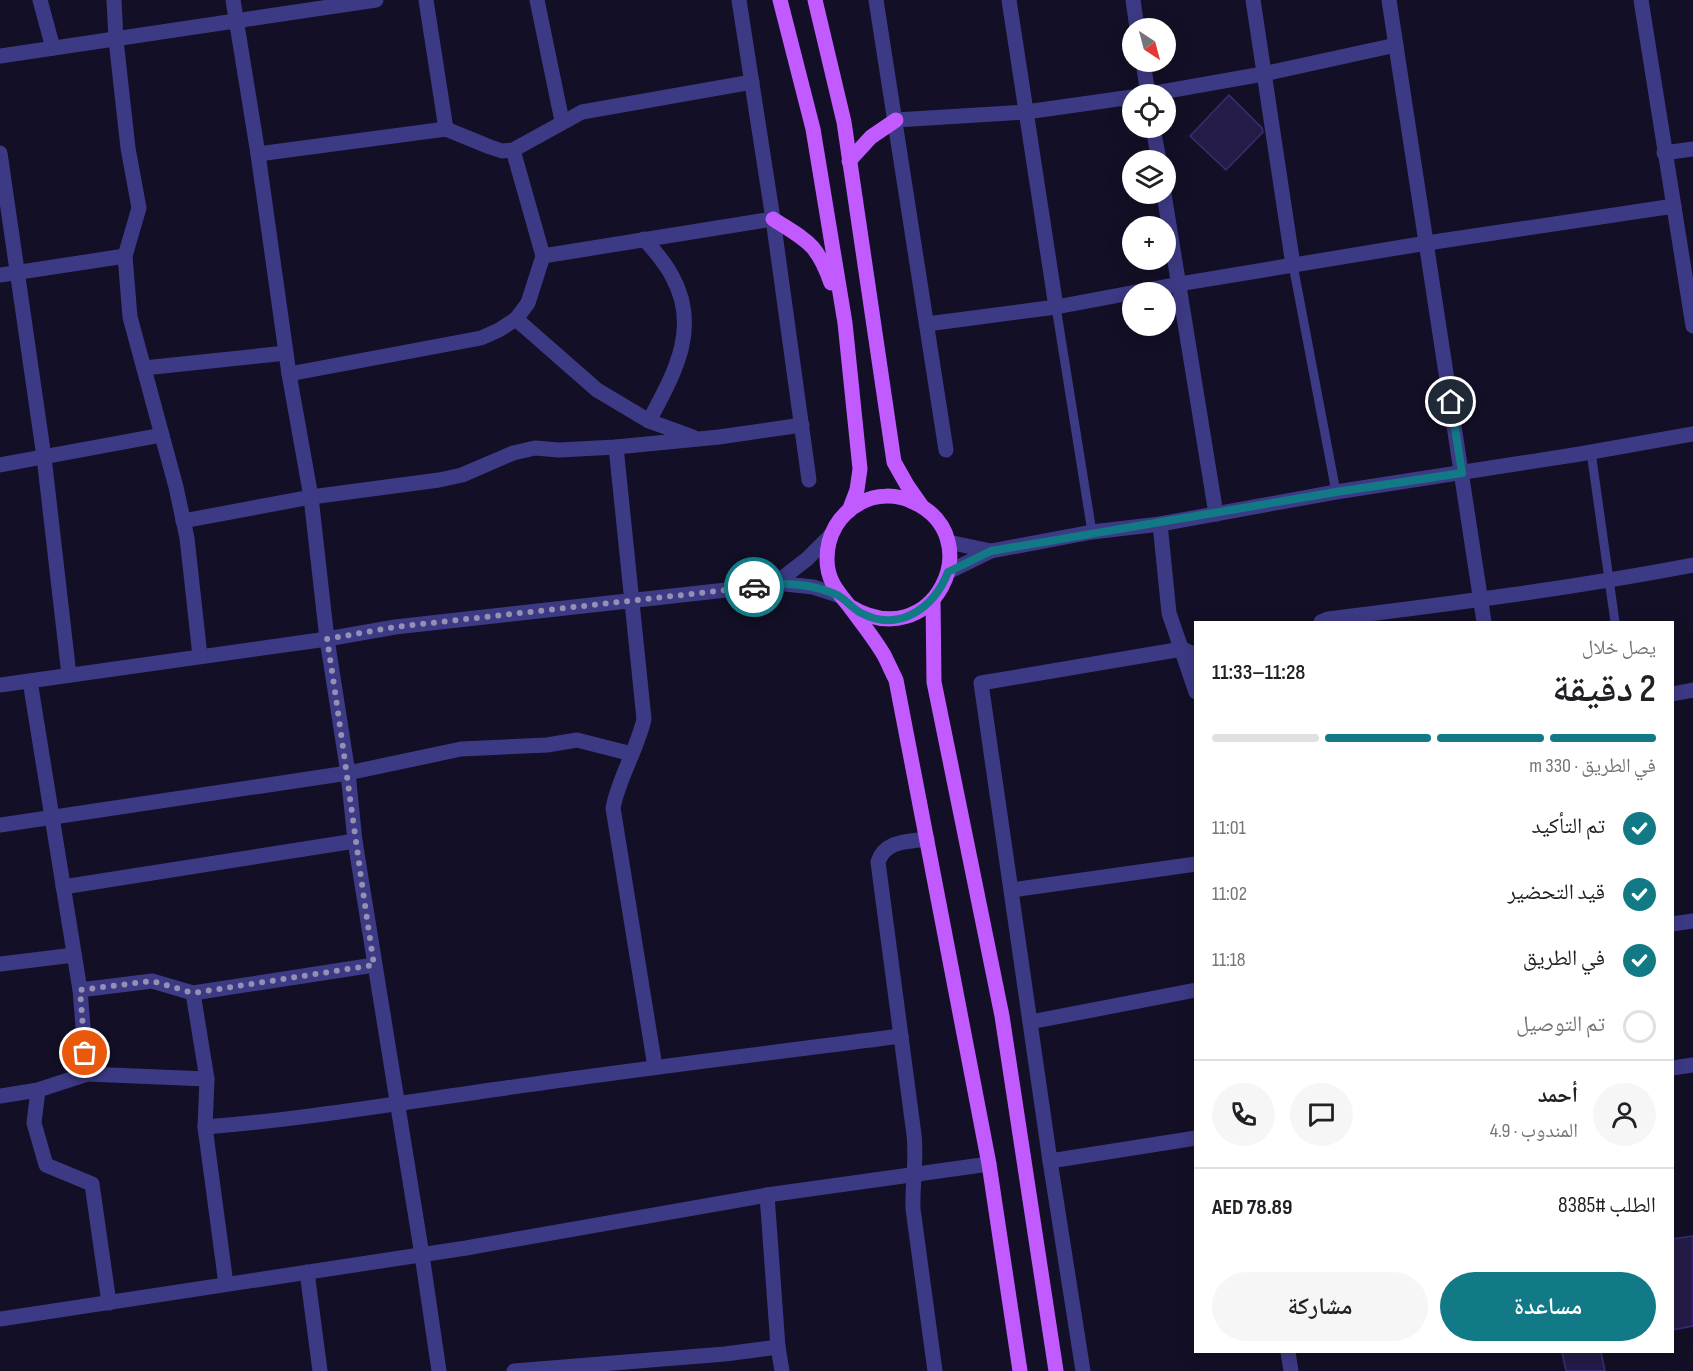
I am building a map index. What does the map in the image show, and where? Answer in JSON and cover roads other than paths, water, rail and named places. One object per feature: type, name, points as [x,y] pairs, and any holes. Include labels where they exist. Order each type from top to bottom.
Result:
[{"type":"main road","points":[[780,0],[813,129],[845,323],[860,470],[857,490],[849,511]]},
{"type":"main road","points":[[815,0],[844,122],[894,462],[921,505],[933,515],[942,528],[948,542],[950,557],[948,572],[933,600],[922,610],[908,616],[892,619],[870,616],[844,600]]},
{"type":"main road","points":[[849,161],[871,137],[896,120]]},
{"type":"main road","points":[[773,219],[804,239],[822,258],[845,323]]},
{"type":"main road","points":[[921,505],[891,496],[876,497],[861,502],[838,522],[830,536],[827,566],[831,581],[884,654],[896,680],[989,1164],[1020,1371]]},
{"type":"main road","points":[[933,600],[934,682],[1002,1016],[1056,1371]]},
{"type":"street","points":[[40,0],[53,48]]},
{"type":"street","points":[[114,0],[128,148],[139,208],[125,256],[130,317],[187,538],[200,656]]},
{"type":"street","points":[[233,0],[258,154],[288,374],[311,497],[327,639],[348,773],[355,840],[439,1371]]},
{"type":"street","points":[[0,56],[376,0]]},
{"type":"street","points":[[426,0],[446,129]]},
{"type":"street","points":[[537,0],[562,121]]},
{"type":"street","points":[[739,0],[810,480]]},
{"type":"street","points":[[876,0],[946,450]]},
{"type":"street","points":[[1009,0],[1056,307]]},
{"type":"street","points":[[1133,0],[1136,18]]},
{"type":"street","points":[[1253,0],[1293,265]]},
{"type":"street","points":[[1389,0],[1484,621]]},
{"type":"street","points":[[1641,0],[1693,326]]},
{"type":"street","points":[[1176,89],[1263,74],[1396,45]]},
{"type":"street","points":[[258,154],[446,129],[502,151],[513,150],[582,112],[752,82]]},
{"type":"street","points":[[896,120],[1026,112],[1122,98]]},
{"type":"street","points":[[1664,153],[1693,149]]},
{"type":"street","points":[[288,374],[481,338],[499,330],[516,318],[528,303],[543,256],[513,150]]},
{"type":"street","points":[[0,153],[44,457],[69,675]]},
{"type":"street","points":[[1166,204],[1216,514]]},
{"type":"street","points":[[927,324],[1056,307],[1426,243],[1674,206]]},
{"type":"street","points":[[543,256],[773,219]]},
{"type":"street","points":[[644,239],[672,275],[679,291],[685,337],[678,363],[649,421]]},
{"type":"street","points":[[0,275],[125,256]]},
{"type":"street","points":[[516,318],[597,390],[649,421],[699,439]]},
{"type":"street","points":[[144,368],[286,353]]},
{"type":"street","points":[[183,521],[311,497],[451,477],[513,453],[535,448],[559,450],[616,447],[699,439],[802,425]]},
{"type":"street","points":[[0,465],[162,435]]},
{"type":"street","points":[[948,572],[991,551],[1092,532],[1160,524],[1336,492],[1693,435]]},
{"type":"street","points":[[616,447],[644,719],[640,736],[616,790],[613,808],[655,1067]]},
{"type":"street","points":[[1160,524],[1169,613],[1189,652],[1194,681]]},
{"type":"street","points":[[776,583],[807,559],[830,536]]},
{"type":"street","points":[[948,542],[991,551]]},
{"type":"street","points":[[1323,621],[1609,581],[1693,565]]},
{"type":"street","points":[[0,685],[327,639],[395,627],[776,583],[813,587],[844,600]]},
{"type":"street","points":[[1083,1371],[1050,1161],[981,683],[1189,652]]},
{"type":"street","points":[[30,681],[80,990],[87,1074]]},
{"type":"street","points":[[1674,693],[1693,690]]},
{"type":"street","points":[[0,825],[348,773],[461,749],[547,745],[577,740],[632,754]]},
{"type":"street","points":[[927,839],[893,844],[883,851],[878,862],[916,1148],[913,1209],[935,1371]]},
{"type":"street","points":[[63,887],[355,840]]},
{"type":"street","points":[[1012,890],[1194,864]]},
{"type":"street","points":[[1674,924],[1693,921]]},
{"type":"street","points":[[0,964],[74,955]]},
{"type":"street","points":[[80,990],[152,981],[193,993],[374,965]]},
{"type":"street","points":[[1030,1022],[1194,990]]},
{"type":"street","points":[[193,993],[207,1079],[205,1127],[226,1284]]},
{"type":"street","points":[[205,1127],[323,1115],[655,1067],[901,1036]]},
{"type":"street","points":[[1674,1068],[1693,1065]]},
{"type":"street","points":[[0,1096],[38,1090],[87,1074],[207,1079]]},
{"type":"street","points":[[38,1090],[34,1123],[46,1165],[92,1184],[109,1303]]},
{"type":"street","points":[[1050,1161],[1194,1138]]},
{"type":"street","points":[[0,1319],[422,1255],[767,1196],[989,1164]]},
{"type":"street","points":[[767,1196],[778,1347],[782,1371]]},
{"type":"street","points":[[307,1272],[320,1371]]},
{"type":"street","points":[[514,1371],[667,1365],[778,1347]]},
{"type":"street","points":[[1288,1353],[1291,1371]]},
{"type":"lane","points":[[1293,265],[1336,492]]},
{"type":"lane","points":[[1056,307],[1092,532]]},
{"type":"lane","points":[[1591,452],[1616,621]]}]
